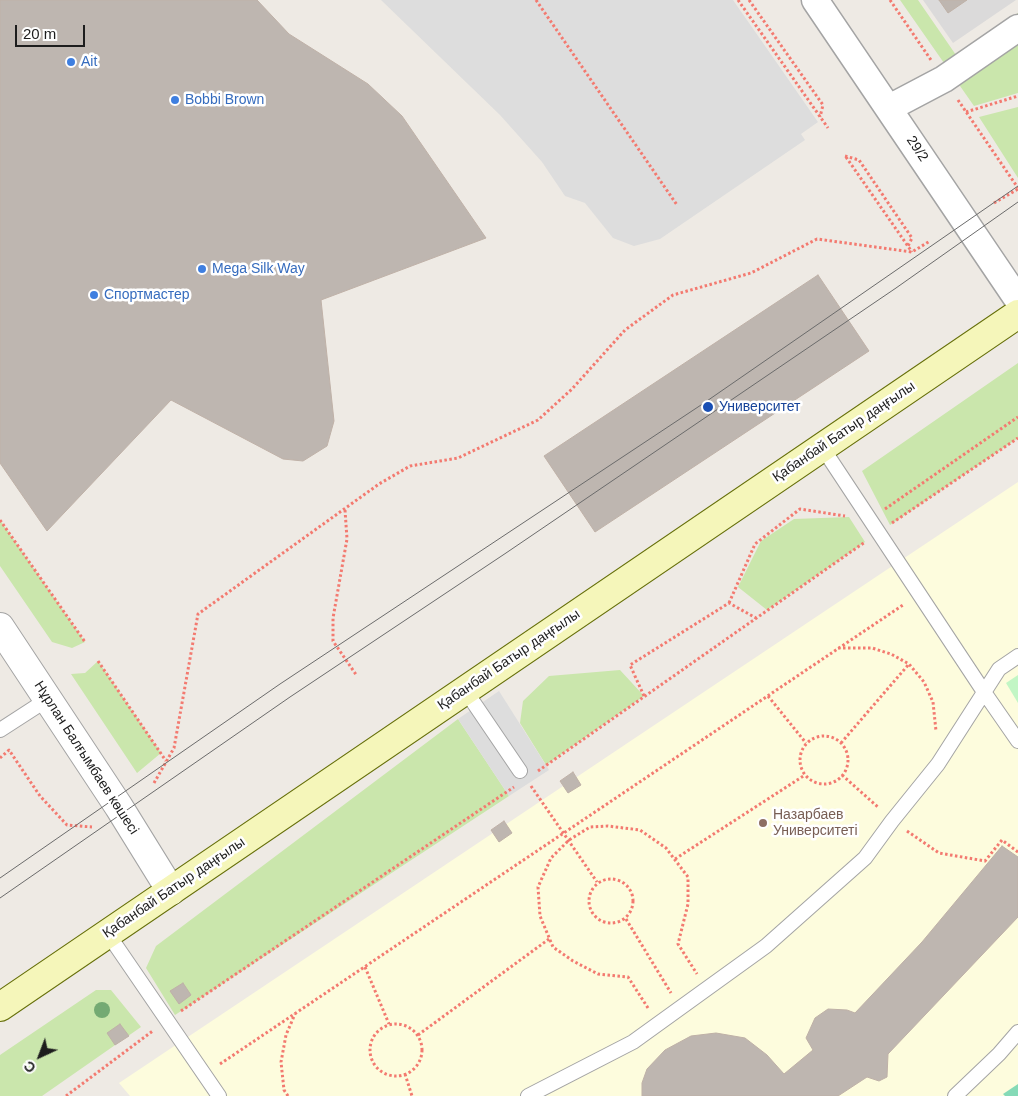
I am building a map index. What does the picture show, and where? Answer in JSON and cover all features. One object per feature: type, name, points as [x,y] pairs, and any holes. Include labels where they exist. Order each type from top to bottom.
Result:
[{"type":"main road","name":"Қабанбай Батыр даңғылы","points":[[0,1007],[1018,314]]},
{"type":"street","name":"29/2","points":[[815,0],[1018,300]]},
{"type":"street","points":[[889,108],[944,79],[1018,28]]},
{"type":"street","name":"Нұрлан Балғымбаев көшесі","points":[[0,627],[119,807],[171,891]]},
{"type":"lane","points":[[822,447],[1018,741]]},
{"type":"lane","points":[[528,1096],[633,1042],[766,946],[865,858],[938,764],[999,669],[1018,656]]},
{"type":"lane","points":[[465,690],[520,771]]},
{"type":"lane","points":[[0,730],[48,699]]},
{"type":"lane","points":[[108,934],[219,1096]]},
{"type":"lane","points":[[955,1096],[999,1054],[1018,1032]]},
{"type":"path","points":[[536,0],[677,205]]},
{"type":"path","points":[[738,0],[828,128]]},
{"type":"path","points":[[749,0],[823,105],[820,117]]},
{"type":"path","points":[[966,112],[1018,96]]},
{"type":"path","points":[[908,246],[912,238],[858,160],[845,156],[912,252]]},
{"type":"path","points":[[994,203],[1018,190]]},
{"type":"path","points":[[154,782],[174,748],[198,614],[379,484],[410,466],[458,458],[538,420],[572,390],[625,330],[673,295],[752,273],[817,239],[912,252],[930,241]]},
{"type":"path","points":[[878,532],[1018,438]]},
{"type":"path","points":[[345,510],[347,539],[333,618],[333,641],[357,676]]},
{"type":"path","points":[[0,520],[85,642]]},
{"type":"path","points":[[205,1074],[919,594]]},
{"type":"path","points":[[644,696],[630,664],[729,603],[756,618]]},
{"type":"path","points":[[837,648],[872,648],[891,654],[910,664],[924,682],[933,702],[938,764]]},
{"type":"path","points":[[98,661],[166,761]]},
{"type":"path","points":[[841,743],[910,664]]},
{"type":"path","points":[[768,696],[806,743]]},
{"type":"path","points":[[820,735],[837,738],[841,743],[848,752],[847,769],[836,781],[819,784],[805,775],[799,759],[806,743],[820,735]]},
{"type":"path","points":[[0,758],[8,750],[40,796],[67,824],[92,827]]},
{"type":"path","points":[[520,771],[597,882]]},
{"type":"path","points":[[674,859],[805,775]]},
{"type":"path","points":[[842,775],[892,821],[939,853],[985,860],[1002,840],[1018,852]]},
{"type":"path","points":[[658,1024],[628,976],[598,974],[573,961],[553,947],[540,916],[538,887],[551,858],[569,840],[590,827],[608,826],[640,830],[666,848],[688,877],[688,904],[678,944],[706,989]]},
{"type":"path","points":[[610,878],[624,881],[633,893],[634,907],[626,918],[612,924],[599,920],[590,908],[589,894],[597,882],[610,878]]},
{"type":"path","points":[[626,918],[680,1008]]},
{"type":"path","points":[[418,1035],[549,938]]},
{"type":"path","points":[[364,967],[389,1024]]},
{"type":"path","points":[[288,1096],[284,1090],[280,1062],[286,1035],[295,1014]]},
{"type":"path","points":[[66,1096],[168,1019]]},
{"type":"path","points":[[389,1024],[408,1025],[418,1035],[421,1038],[422,1057],[412,1072],[394,1077],[377,1069],[370,1052],[374,1034],[389,1024]]},
{"type":"path","points":[[405,1074],[412,1096]]},
{"type":"shaded area","points":[[381,0],[733,0],[818,122],[801,134],[805,140],[660,239],[634,246],[613,238],[585,203],[565,196],[542,162],[500,115]]},
{"type":"shaded area","points":[[923,0],[1016,0],[953,43]]},
{"type":"shaded area","name":"Назарбаев Университеті","points":[[1018,482],[1018,1096],[130,1096],[119,1083]]},
{"type":"shaded area","points":[[499,691],[549,770],[509,796],[458,719]]},
{"type":"green space","points":[[900,0],[918,0],[956,55],[1018,13],[1018,93],[974,106]]},
{"type":"green space","points":[[1018,107],[1018,178],[979,117]]},
{"type":"green space","points":[[1018,363],[1018,438],[890,525],[862,471]]},
{"type":"green space","points":[[849,517],[865,542],[767,610],[738,587],[761,541],[794,519]]},
{"type":"green space","points":[[0,520],[85,642],[72,648],[52,642],[0,566]]},
{"type":"green space","points":[[98,661],[161,753],[137,773],[71,674],[85,673]]},
{"type":"green space","points":[[620,670],[644,696],[546,765],[520,723],[523,701],[549,676]]},
{"type":"green space","points":[[1018,675],[1018,703],[1006,683]]},
{"type":"green space","points":[[458,719],[509,796],[175,1015],[146,968],[156,946]]},
{"type":"green space","points":[[96,990],[111,990],[141,1027],[42,1096],[0,1096],[0,1055]]},
{"type":"green space","points":[[1018,1084],[1018,1096],[1005,1096],[1003,1094]]},
{"type":"building","name":"Mega Silk Way","points":[[0,0],[257,0],[289,34],[368,84],[402,116],[486,238],[321,300],[334,421],[327,446],[303,461],[283,459],[171,400],[47,531],[0,463]]},
{"type":"building","points":[[939,0],[967,0],[948,13]]},
{"type":"building","points":[[818,275],[869,351],[595,532],[544,456]]},
{"type":"building","points":[[573,772],[581,785],[568,793],[560,781]]},
{"type":"building","points":[[504,821],[512,833],[499,842],[491,830]]},
{"type":"building","points":[[1002,846],[1018,857],[1018,917],[888,1054],[887,1077],[879,1081],[867,1077],[838,1096],[642,1096],[642,1083],[647,1069],[665,1050],[691,1036],[716,1033],[745,1038],[767,1055],[784,1074],[813,1050],[806,1038],[815,1018],[828,1009],[847,1010],[855,1013],[922,942]]},
{"type":"building","points":[[183,983],[191,995],[179,1004],[170,991]]},
{"type":"building","points":[[120,1024],[129,1036],[115,1045],[107,1033]]},
{"type":"tram line","points":[[0,878],[280,684],[704,403],[1018,186]]},
{"type":"tram line","points":[[0,898],[290,697],[896,288],[1018,202]]},
{"type":"place","name":"Ait","points":[[71,62]]},
{"type":"place","name":"Bobbi Brown","points":[[175,100]]},
{"type":"place","name":"Mega Silk Way","points":[[202,269]]},
{"type":"place","name":"Спортмастер","points":[[94,295]]},
{"type":"place","name":"Университет","points":[[708,407]]},
{"type":"place","name":"Назарбаев Университеті","points":[[763,823]]}]
